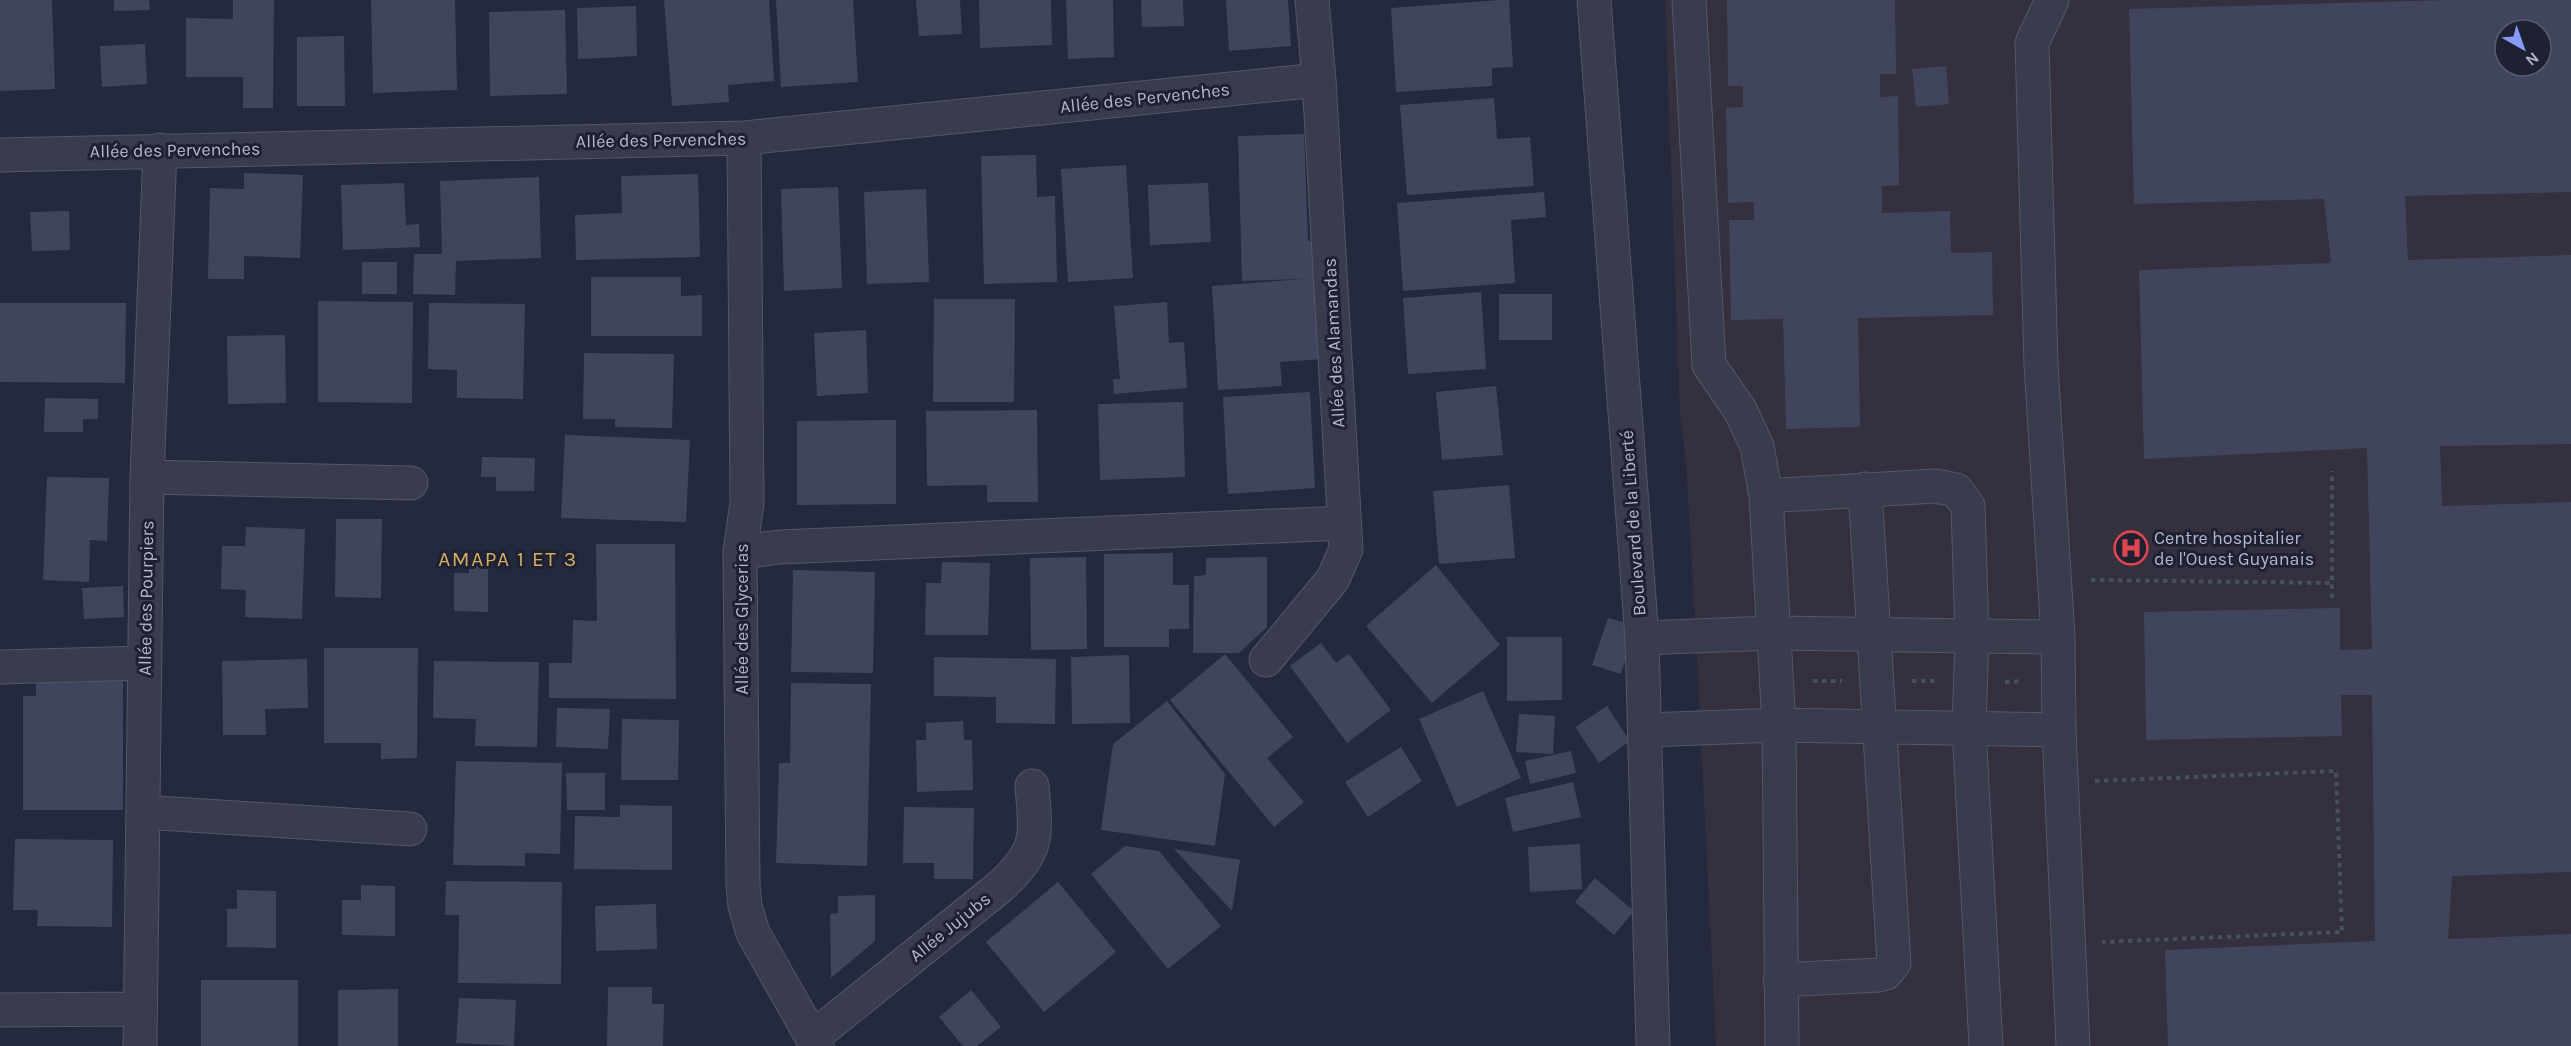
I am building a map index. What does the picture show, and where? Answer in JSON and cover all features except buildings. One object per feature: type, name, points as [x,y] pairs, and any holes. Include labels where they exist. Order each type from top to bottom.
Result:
[{"type":"street","name":"Allée des Alamandas","points":[[1266,660],[1333,579],[1346,549],[1319,80],[1312,0]]},
{"type":"street","name":"Boulevard de la Liberté","points":[[1594,0],[1642,638],[1653,1046]]},
{"type":"street","points":[[1689,0],[1708,365],[1740,410],[1756,446],[1766,496],[1779,724],[1782,1046]]},
{"type":"street","points":[[2052,0],[2032,43],[2041,365],[2058,637],[2059,730],[2073,1046]]},
{"type":"street","name":"Allée des Pervenches","points":[[0,155],[744,138],[1319,80]]},
{"type":"street","name":"Allée des Glycerias","points":[[744,138],[747,503],[740,552],[743,886],[745,906],[753,933],[814,1042]]},
{"type":"street","name":"Allée des Pourpiers","points":[[140,1046],[147,477],[160,150]]},
{"type":"street","points":[[147,477],[411,483]]},
{"type":"street","points":[[1766,496],[1935,486],[1956,490],[1968,506],[1972,636],[1969,728],[1986,1046]]},
{"type":"street","points":[[1780,980],[1879,975],[1886,973],[1894,963],[1865,489]]},
{"type":"street","points":[[740,552],[792,547],[1344,523]]},
{"type":"street","points":[[1642,638],[1773,633],[2058,637]]},
{"type":"street","points":[[0,667],[145,663]]},
{"type":"street","points":[[1646,730],[1779,724],[2059,730]]},
{"type":"street","name":"Allée Jujubs","points":[[814,1042],[1001,886],[1025,861],[1035,839],[1032,786]]},
{"type":"street","points":[[143,812],[410,829]]},
{"type":"street","points":[[0,1010],[140,1009]]},
{"type":"path","points":[[2332,471],[2332,598]]},
{"type":"path","points":[[2055,580],[2332,583]]},
{"type":"path","points":[[1776,681],[2058,681]]},
{"type":"path","points":[[2061,782],[2336,771],[2342,932],[2070,943]]},
{"type":"shaded area","name":"Centre hospitalier de l'Ouest Guyanais","points":[[1665,0],[2571,0],[2571,1046],[1716,1046],[1686,462],[1680,415]]},
{"type":"place","name":"Centre hospitalier de l'Ouest Guyanais","points":[[2131,548]]},
{"type":"district","name":"AMAPA 1 ET 3","points":[[508,559]]}]
